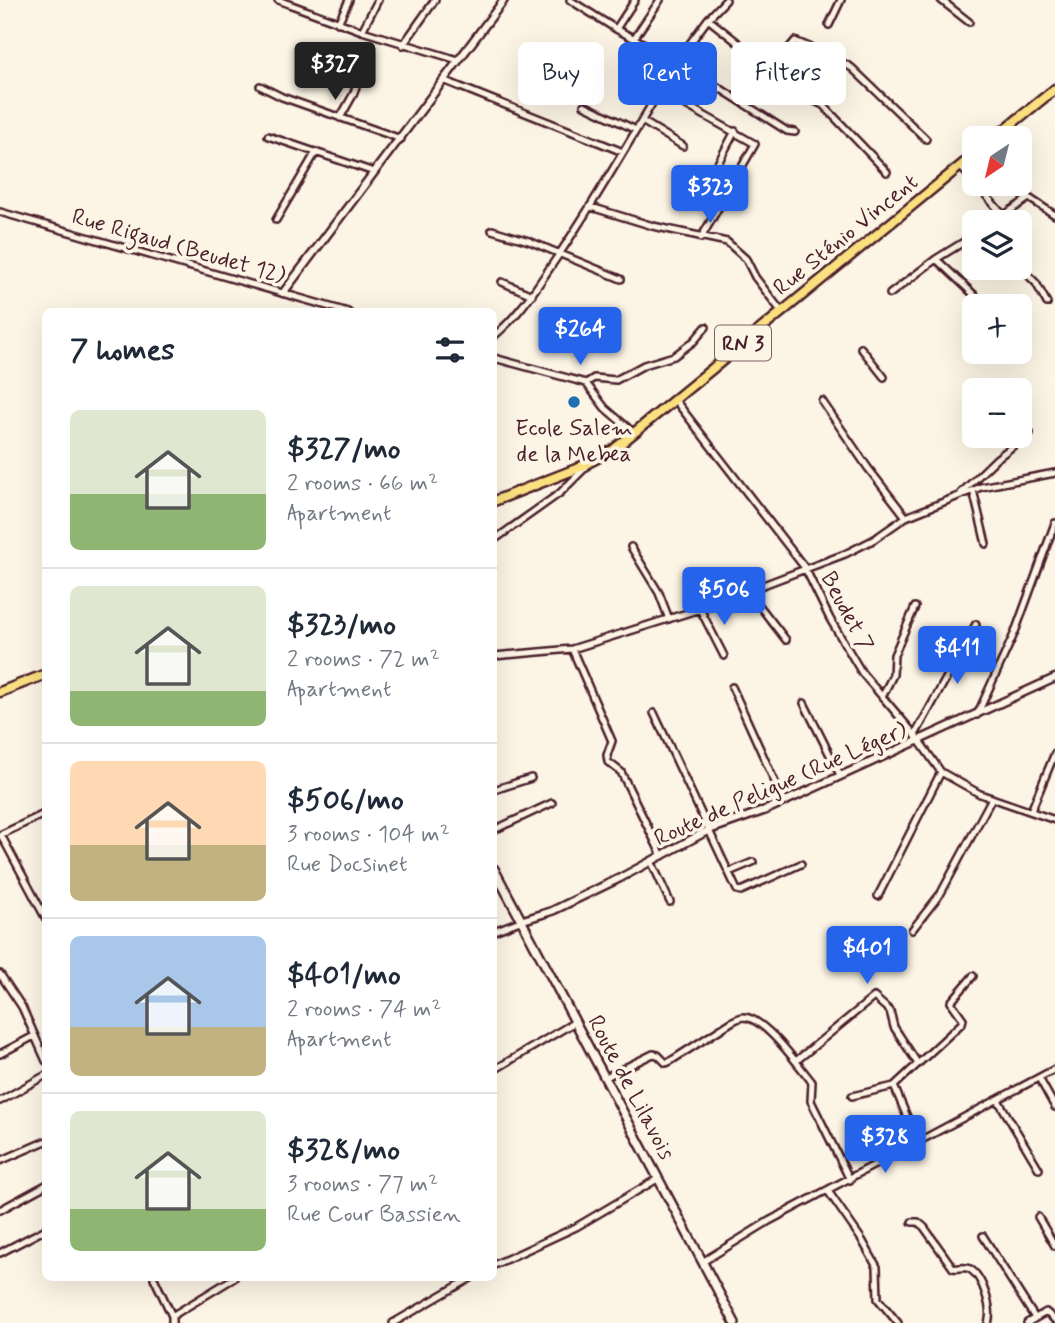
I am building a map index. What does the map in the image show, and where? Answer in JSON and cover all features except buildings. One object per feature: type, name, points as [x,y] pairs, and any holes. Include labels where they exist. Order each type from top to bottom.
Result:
[{"type":"main road","points":[[1009,126],[1055,89]]},
{"type":"main road","name":"Rue Sténio Vincent","points":[[497,500],[613,450],[960,166]]},
{"type":"main road","points":[[0,692],[42,676]]},
{"type":"main road","name":"Route de Lilavois","points":[[497,875],[735,1323]]},
{"type":"street","points":[[278,0],[403,45],[458,60]]},
{"type":"street","points":[[338,23],[349,0]]},
{"type":"street","points":[[362,31],[378,0]]},
{"type":"street","points":[[403,45],[435,0]]},
{"type":"street","points":[[283,293],[504,0]]},
{"type":"street","points":[[569,0],[580,3],[616,29],[644,42]]},
{"type":"street","points":[[616,29],[635,0]]},
{"type":"street","points":[[635,37],[660,0]]},
{"type":"street","points":[[691,42],[726,0]]},
{"type":"street","points":[[830,24],[841,0]]},
{"type":"street","points":[[941,0],[970,22]]},
{"type":"street","points":[[708,19],[737,42]]},
{"type":"street","points":[[846,65],[926,139]]},
{"type":"street","points":[[340,118],[361,73]]},
{"type":"street","points":[[443,80],[623,152]]},
{"type":"street","points":[[260,86],[282,97],[401,139]]},
{"type":"street","points":[[717,86],[787,131],[795,132]]},
{"type":"street","points":[[584,105],[636,130]]},
{"type":"street","points":[[497,334],[532,295],[591,207],[651,105]]},
{"type":"street","points":[[687,105],[753,141],[755,147],[701,238]]},
{"type":"street","points":[[823,105],[887,172]]},
{"type":"street","points":[[642,121],[683,146]]},
{"type":"street","points":[[717,166],[735,131]]},
{"type":"street","points":[[268,136],[374,172]]},
{"type":"street","points":[[276,220],[316,152]]},
{"type":"street","points":[[986,196],[999,210]]},
{"type":"street","points":[[1012,210],[1029,198],[1055,215]]},
{"type":"street","points":[[591,207],[653,226],[727,242],[746,259],[754,277],[781,311]]},
{"type":"street","name":"Rue Rigaud (Beudet 12)","points":[[0,212],[334,308]]},
{"type":"street","points":[[492,230],[529,241],[621,279]]},
{"type":"street","points":[[890,294],[962,243]]},
{"type":"street","points":[[936,259],[973,294]]},
{"type":"street","points":[[1032,279],[1047,303]]},
{"type":"street","points":[[502,282],[532,295]]},
{"type":"street","points":[[586,383],[594,378],[616,380],[644,365],[674,356],[694,341],[706,327]]},
{"type":"street","points":[[861,348],[884,377]]},
{"type":"street","points":[[497,359],[586,383],[605,408],[634,433]]},
{"type":"street","name":"Beudet 7","points":[[675,400],[805,568],[830,619],[862,673],[916,737],[941,772],[980,794],[1055,820]]},
{"type":"street","points":[[822,401],[906,517]]},
{"type":"street","points":[[958,497],[1010,448]]},
{"type":"street","points":[[497,538],[560,493],[591,461]]},
{"type":"street","points":[[497,656],[572,649],[700,609],[845,554],[873,540],[906,517],[973,490],[1055,473]]},
{"type":"street","points":[[973,490],[986,544]]},
{"type":"street","points":[[977,715],[1016,632],[1055,523]]},
{"type":"street","points":[[631,547],[659,593],[669,619]]},
{"type":"street","points":[[748,591],[786,640]]},
{"type":"street","points":[[882,697],[894,674],[894,655],[915,607]]},
{"type":"street","points":[[700,609],[724,656]]},
{"type":"street","points":[[916,737],[976,624]]},
{"type":"street","points":[[572,649],[612,741],[607,755],[608,762],[621,772],[662,856]]},
{"type":"street","name":"Route de Peligue (Rue Léger)","points":[[520,920],[552,911],[709,830],[784,802],[916,737],[928,737],[1055,678]]},
{"type":"street","points":[[732,687],[784,802]]},
{"type":"street","points":[[804,703],[840,775]]},
{"type":"street","points":[[654,713],[737,890],[741,891],[801,864]]},
{"type":"street","points":[[1031,811],[1055,754]]},
{"type":"street","points":[[878,895],[941,772]]},
{"type":"street","points":[[497,789],[531,778]]},
{"type":"street","points":[[912,930],[941,893],[992,798]]},
{"type":"street","points":[[497,829],[552,803]]},
{"type":"street","points":[[42,815],[1,835],[42,912]]},
{"type":"street","points":[[651,861],[670,902]]},
{"type":"street","points":[[729,872],[753,862]]},
{"type":"street","points":[[497,929],[520,920]]},
{"type":"street","points":[[0,974],[22,1007],[42,1053]]},
{"type":"street","points":[[852,1096],[894,1086],[962,1023],[963,1019],[951,1002],[973,976]]},
{"type":"street","points":[[796,1061],[874,997],[890,1011],[894,1027],[918,1064]]},
{"type":"street","points":[[604,1078],[653,1054],[659,1055],[666,1063],[669,1062],[742,1017],[758,1023],[796,1061],[812,1082],[811,1101],[850,1180]]},
{"type":"street","points":[[497,1068],[575,1022]]},
{"type":"street","points":[[0,1054],[34,1036]]},
{"type":"street","points":[[704,1261],[769,1222],[1055,1069]]},
{"type":"street","points":[[0,1101],[42,1077]]},
{"type":"street","points":[[1038,1078],[1055,1107]]},
{"type":"street","points":[[894,1086],[918,1143]]},
{"type":"street","points":[[998,1100],[1040,1168]]},
{"type":"street","points":[[0,1161],[42,1143]]},
{"type":"street","points":[[497,1264],[576,1227],[659,1178]]},
{"type":"street","points":[[0,1210],[42,1187]]},
{"type":"street","points":[[828,1191],[877,1267],[878,1299],[898,1323]]},
{"type":"street","points":[[1038,1217],[1055,1246]]},
{"type":"street","points":[[912,1222],[918,1222],[924,1227],[953,1268],[965,1268],[973,1272],[989,1299],[988,1323]]},
{"type":"street","points":[[0,1253],[42,1231]]},
{"type":"street","points":[[983,1236],[1035,1318]]},
{"type":"street","points":[[155,1281],[172,1316],[172,1323]]},
{"type":"street","points":[[172,1316],[229,1281]]},
{"type":"street","points":[[393,1323],[466,1281]]},
{"type":"street","points":[[1027,1323],[1055,1307]]},
{"type":"street","points":[[1046,1312],[1055,1320]]},
{"type":"place","name":"Ecole Salem de la Mebea","points":[[574,402]]}]
